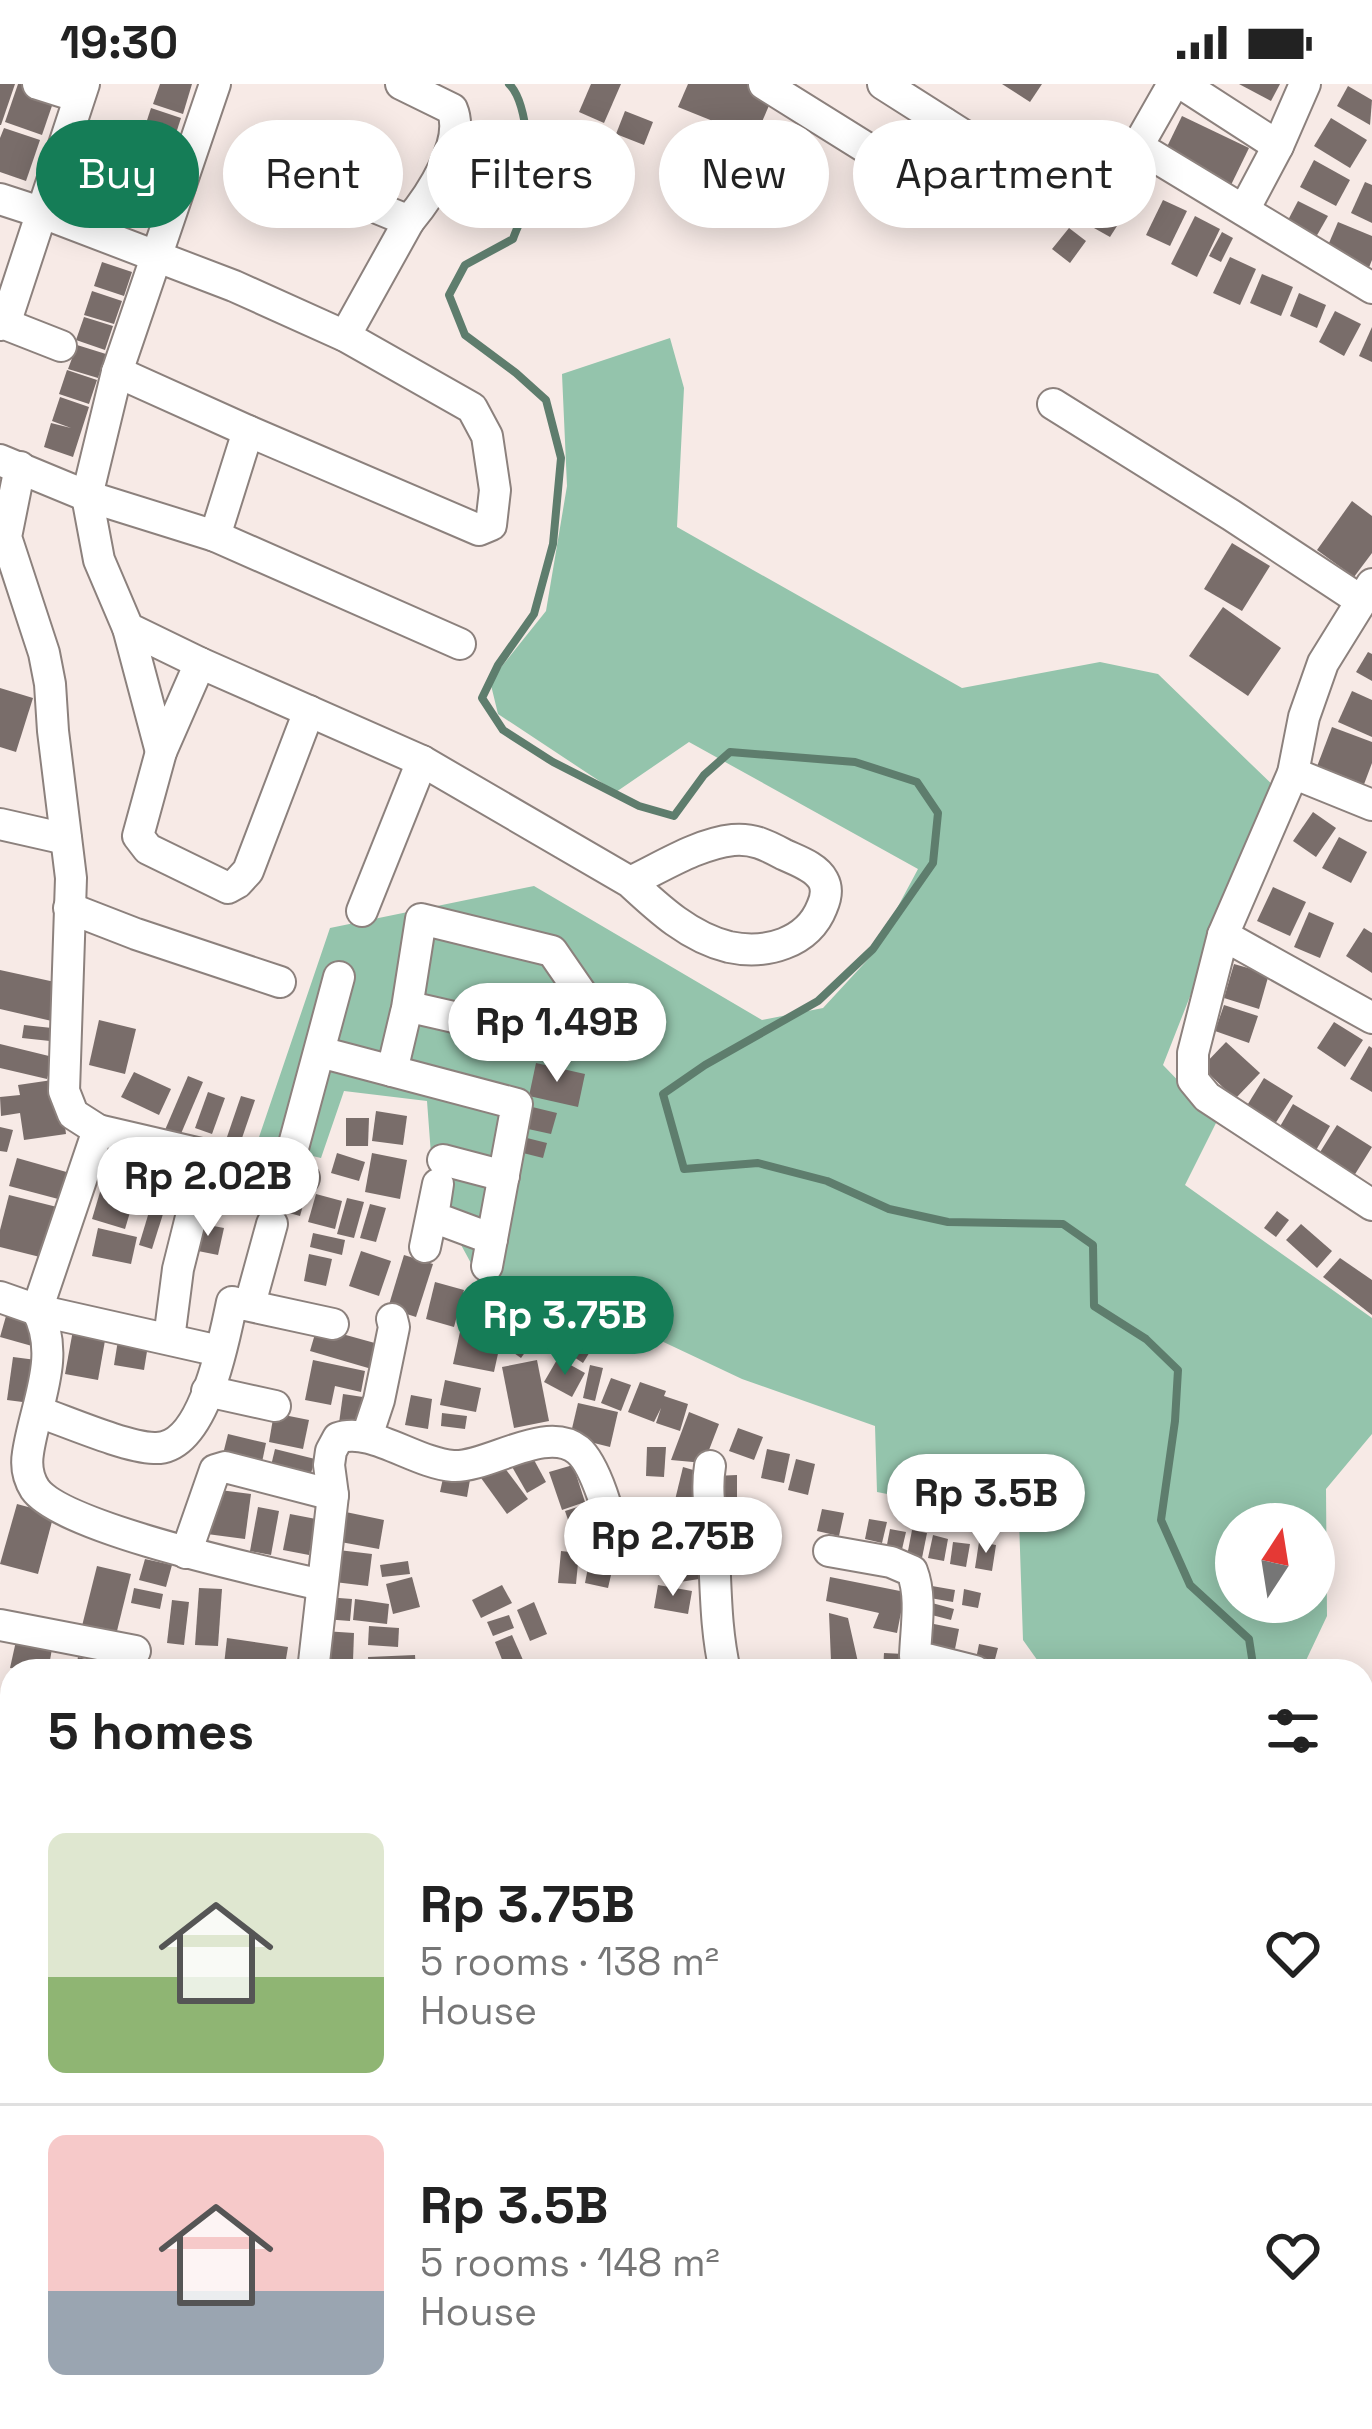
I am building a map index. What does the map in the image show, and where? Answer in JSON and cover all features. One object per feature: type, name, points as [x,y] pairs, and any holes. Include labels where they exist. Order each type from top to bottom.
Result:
[{"type":"street","points":[[38,84],[81,91],[72,120]]},
{"type":"street","points":[[161,752],[128,628],[99,560],[87,496],[117,371],[215,84]]},
{"type":"street","points":[[345,336],[409,220],[437,184],[457,122],[452,110],[401,84]]},
{"type":"street","points":[[764,84],[853,139]]},
{"type":"street","points":[[883,84],[939,120]]},
{"type":"street","points":[[1278,146],[1177,84],[1136,149],[1372,288]]},
{"type":"street","points":[[1244,210],[1304,84]]},
{"type":"street","points":[[0,199],[36,211]]},
{"type":"street","points":[[403,218],[409,220]]},
{"type":"street","points":[[38,228],[3,324],[61,346]]},
{"type":"street","points":[[82,228],[233,286],[345,336],[472,408],[487,436],[490,454],[495,490],[491,525],[479,530],[117,371]]},
{"type":"street","points":[[1053,404],[1366,592],[1324,663],[1304,717],[1293,773],[1223,935],[1193,1053],[1193,1080],[1207,1097],[1372,1205]]},
{"type":"street","points":[[215,536],[248,431]]},
{"type":"street","points":[[339,976],[295,1176],[98,1130],[73,1114],[64,1091],[71,878],[44,653],[3,536],[10,464],[87,496],[215,536],[460,644]]},
{"type":"street","points":[[128,628],[422,761],[630,881],[674,922],[723,945],[745,950],[796,940],[812,927],[826,895],[824,881],[814,870],[759,841],[733,840],[706,847],[630,881]]},
{"type":"street","points":[[200,664],[161,752],[138,836],[148,849],[228,888],[248,871],[309,711]]},
{"type":"street","points":[[362,911],[422,761]]},
{"type":"street","points":[[1293,773],[1372,805]]},
{"type":"street","points":[[0,824],[66,839]]},
{"type":"street","points":[[69,908],[280,982]]},
{"type":"street","points":[[392,1071],[421,919],[552,950],[601,1022]]},
{"type":"street","points":[[1223,935],[1372,1018]]},
{"type":"street","points":[[407,1009],[537,1036]]},
{"type":"street","points":[[320,1052],[518,1104],[489,1253],[433,1217],[438,1184],[425,1247]]},
{"type":"street","points":[[98,1130],[37,1310],[48,1330],[39,1412],[14,1449],[36,1491],[77,1516],[186,1552],[321,1585]]},
{"type":"street","points":[[169,1340],[178,1269],[206,1157]]},
{"type":"street","points":[[443,1160],[504,1176]]},
{"type":"street","points":[[250,1304],[272,1224]]},
{"type":"street","points":[[0,1298],[206,1348]]},
{"type":"street","points":[[39,1412],[159,1449],[182,1438],[199,1414],[223,1347],[232,1302],[333,1324]]},
{"type":"street","points":[[367,1436],[379,1400],[392,1319]]},
{"type":"street","points":[[207,1391],[275,1406]]},
{"type":"street","points":[[317,1659],[333,1495],[329,1465],[338,1438],[367,1436],[421,1460],[457,1466],[537,1443],[569,1445],[581,1452],[604,1497],[616,1544]]},
{"type":"street","points":[[710,1466],[722,1659]]},
{"type":"street","points":[[186,1552],[215,1470],[225,1467],[333,1495]]},
{"type":"street","points":[[829,1551],[891,1562],[912,1571],[917,1604],[915,1659]]},
{"type":"street","points":[[0,1625],[135,1652]]},
{"type":"green space","points":[[670,338],[684,388],[677,527],[962,688],[1100,662],[1158,674],[1283,795],[1235,882],[1163,1065],[1217,1121],[1185,1185],[1372,1318],[1372,1434],[1326,1489],[1326,1503],[1215,1503],[1215,1623],[1324,1623],[1307,1659],[1036,1659],[1023,1640],[1019,1520],[877,1492],[875,1426],[742,1379],[568,1297],[485,1289],[434,1195],[427,1101],[344,1091],[321,1158],[257,1143],[330,928],[534,886],[762,1020],[823,1008],[872,955],[918,869],[689,742],[616,792],[498,714],[490,681],[546,611],[567,486],[562,374]]},
{"type":"building","points":[[0,84],[15,84],[1,125],[0,125]]},
{"type":"building","points":[[18,84],[56,94],[47,120],[36,120],[36,133],[5,122]]},
{"type":"building","points":[[160,84],[192,84],[183,114],[153,104]]},
{"type":"building","points":[[591,84],[621,84],[605,120],[579,112]]},
{"type":"building","points":[[688,84],[750,84],[774,94],[763,120],[710,120],[678,107]]},
{"type":"building","points":[[1002,84],[1042,84],[1030,102]]},
{"type":"building","points":[[1239,84],[1280,84],[1271,101]]},
{"type":"building","points":[[1348,86],[1372,100],[1370,125],[1337,106]]},
{"type":"building","points":[[151,108],[181,118],[180,120],[147,120]]},
{"type":"building","points":[[625,111],[653,122],[644,145],[635,141],[635,120],[621,120]]},
{"type":"building","points":[[1182,116],[1249,148],[1231,185],[1164,153]]},
{"type":"building","points":[[1331,118],[1367,140],[1350,168],[1314,146]]},
{"type":"building","points":[[4,128],[36,139],[26,181],[0,172]]},
{"type":"building","points":[[1314,160],[1350,180],[1336,206],[1300,187]]},
{"type":"building","points":[[1365,182],[1372,185],[1372,223],[1351,213]]},
{"type":"building","points":[[1163,200],[1187,211],[1170,246],[1146,235],[1149,228],[1156,228]]},
{"type":"building","points":[[1298,201],[1328,216],[1316,237],[1287,222]]},
{"type":"building","points":[[1195,216],[1220,229],[1197,277],[1171,264]]},
{"type":"building","points":[[1338,222],[1372,236],[1372,260],[1366,275],[1323,257]]},
{"type":"building","points":[[1069,228],[1086,241],[1070,263],[1052,249]]},
{"type":"building","points":[[1094,228],[1116,228],[1110,237]]},
{"type":"building","points":[[1222,232],[1233,238],[1221,262],[1209,256]]},
{"type":"building","points":[[1230,257],[1256,269],[1240,305],[1213,293]]},
{"type":"building","points":[[102,262],[132,272],[124,296],[94,286]]},
{"type":"building","points":[[1262,274],[1293,287],[1281,316],[1250,303]]},
{"type":"building","points":[[92,291],[122,301],[114,324],[84,315]]},
{"type":"building","points":[[1299,293],[1326,305],[1317,328],[1290,316]]},
{"type":"building","points":[[1335,311],[1361,324],[1344,356],[1319,342]]},
{"type":"building","points":[[84,317],[113,326],[105,350],[76,340]]},
{"type":"building","points":[[1372,327],[1372,362],[1359,356]]},
{"type":"building","points":[[77,345],[106,354],[98,378],[68,369]]},
{"type":"building","points":[[67,370],[97,380],[89,404],[59,394]]},
{"type":"building","points":[[60,397],[89,407],[73,457],[44,447],[51,423],[71,428],[52,421]]},
{"type":"building","points":[[1352,501],[1372,516],[1372,553],[1354,577],[1317,550]]},
{"type":"building","points":[[1232,543],[1270,566],[1242,611],[1204,589]]},
{"type":"building","points":[[1223,607],[1281,648],[1248,696],[1189,656]]},
{"type":"building","points":[[1368,652],[1372,654],[1372,681],[1356,672]]},
{"type":"building","points":[[0,688],[33,698],[16,752],[0,747]]},
{"type":"building","points":[[1352,691],[1372,700],[1372,737],[1338,722]]},
{"type":"building","points":[[1332,727],[1372,742],[1372,763],[1360,795],[1313,777]]},
{"type":"building","points":[[1313,812],[1336,828],[1316,857],[1293,841]]},
{"type":"building","points":[[1339,837],[1367,852],[1351,883],[1322,868]]},
{"type":"building","points":[[1273,887],[1306,902],[1290,936],[1257,921]]},
{"type":"building","points":[[1309,912],[1334,923],[1320,958],[1294,947]]},
{"type":"building","points":[[1364,928],[1372,933],[1372,973],[1346,956]]},
{"type":"building","points":[[1234,964],[1269,974],[1259,1009],[1224,998]]},
{"type":"building","points":[[0,970],[64,984],[56,1022],[0,1009]]},
{"type":"building","points":[[1224,1005],[1258,1016],[1249,1043],[1215,1031]]},
{"type":"building","points":[[99,1020],[136,1029],[125,1074],[89,1065]]},
{"type":"building","points":[[1334,1022],[1363,1040],[1345,1067],[1317,1048]]},
{"type":"building","points":[[24,1025],[52,1028],[50,1041],[22,1038]]},
{"type":"building","points":[[1226,1042],[1260,1073],[1235,1099],[1202,1067]]},
{"type":"building","points":[[0,1044],[53,1057],[47,1079],[0,1068]]},
{"type":"building","points":[[1369,1046],[1372,1048],[1372,1092],[1350,1079]]},
{"type":"building","points":[[536,1063],[585,1074],[578,1107],[529,1096]]},
{"type":"building","points":[[134,1072],[171,1089],[159,1115],[121,1097]]},
{"type":"building","points":[[188,1076],[203,1082],[180,1136],[165,1130]]},
{"type":"building","points":[[1264,1078],[1293,1096],[1271,1130],[1243,1112]]},
{"type":"building","points":[[59,1079],[66,1134],[24,1140],[20,1113],[1,1116],[0,1097],[20,1095],[18,1085]]},
{"type":"building","points":[[208,1092],[225,1098],[212,1134],[195,1128]]},
{"type":"building","points":[[241,1096],[255,1100],[241,1141],[227,1137]]},
{"type":"building","points":[[1293,1104],[1330,1126],[1315,1152],[1278,1130]]},
{"type":"building","points":[[524,1105],[557,1113],[551,1134],[519,1127]]},
{"type":"building","points":[[376,1111],[407,1116],[403,1145],[372,1141]]},
{"type":"building","points":[[346,1118],[369,1118],[368,1146],[346,1146]]},
{"type":"building","points":[[1337,1125],[1372,1147],[1352,1179],[1317,1157]]},
{"type":"building","points":[[0,1127],[13,1130],[7,1152],[0,1151]]},
{"type":"building","points":[[519,1136],[547,1143],[543,1158],[515,1151]]},
{"type":"building","points":[[114,1145],[147,1155],[125,1229],[92,1219]]},
{"type":"building","points":[[337,1153],[365,1162],[359,1181],[331,1173]]},
{"type":"building","points":[[372,1153],[407,1160],[400,1199],[365,1192]]},
{"type":"building","points":[[17,1158],[70,1173],[62,1200],[9,1186]]},
{"type":"building","points":[[165,1159],[179,1163],[152,1249],[139,1245]]},
{"type":"building","points":[[265,1175],[308,1188],[300,1216],[257,1204]]},
{"type":"building","points":[[316,1194],[342,1201],[335,1229],[308,1222]]},
{"type":"building","points":[[9,1195],[57,1207],[44,1258],[0,1247]]},
{"type":"building","points":[[347,1198],[364,1202],[354,1238],[337,1234]]},
{"type":"building","points":[[370,1204],[386,1208],[376,1242],[360,1238]]},
{"type":"building","points":[[1277,1211],[1289,1220],[1276,1237],[1264,1228]]},
{"type":"building","points":[[198,1223],[224,1228],[218,1255],[193,1250]]},
{"type":"building","points":[[1301,1224],[1332,1251],[1317,1268],[1286,1240]]},
{"type":"building","points":[[98,1228],[137,1237],[131,1264],[92,1256]]},
{"type":"building","points":[[313,1233],[345,1240],[342,1255],[310,1247]]},
{"type":"building","points":[[361,1251],[391,1261],[379,1296],[349,1286]]},
{"type":"building","points":[[309,1254],[332,1259],[326,1286],[304,1281]]},
{"type":"building","points":[[404,1255],[433,1264],[416,1317],[388,1308]]},
{"type":"building","points":[[1340,1258],[1372,1280],[1372,1315],[1323,1277]]},
{"type":"building","points":[[435,1282],[464,1290],[454,1327],[426,1319]]},
{"type":"building","points":[[6,1316],[38,1325],[32,1346],[0,1337]]},
{"type":"building","points":[[463,1318],[504,1326],[494,1372],[453,1364]]},
{"type":"building","points":[[571,1325],[596,1342],[583,1363],[557,1346]]},
{"type":"building","points":[[317,1327],[382,1345],[375,1370],[310,1351]]},
{"type":"building","points":[[73,1330],[106,1335],[98,1380],[65,1374]]},
{"type":"building","points":[[119,1334],[149,1339],[144,1370],[114,1365]]},
{"type":"building","points":[[522,1336],[532,1343],[521,1358],[511,1351]]},
{"type":"building","points":[[13,1357],[44,1361],[38,1404],[7,1400]]},
{"type":"building","points":[[558,1358],[585,1373],[572,1397],[544,1382]]},
{"type":"building","points":[[313,1360],[365,1371],[361,1392],[335,1386],[331,1405],[305,1400]]},
{"type":"building","points":[[537,1360],[549,1421],[514,1428],[502,1367]]},
{"type":"building","points":[[590,1365],[603,1368],[595,1401],[583,1398]]},
{"type":"building","points":[[611,1378],[631,1385],[621,1411],[601,1403]]},
{"type":"building","points":[[445,1380],[481,1388],[476,1412],[440,1405]]},
{"type":"building","points":[[640,1382],[688,1404],[680,1431],[656,1423],[661,1408],[654,1422],[628,1412]]},
{"type":"building","points":[[343,1394],[363,1397],[359,1425],[339,1423]]},
{"type":"building","points":[[411,1395],[432,1399],[428,1429],[405,1425]]},
{"type":"building","points":[[578,1403],[618,1412],[610,1447],[570,1437]]},
{"type":"building","points":[[689,1412],[719,1424],[704,1463],[671,1460]]},
{"type":"building","points":[[274,1413],[309,1420],[303,1449],[269,1442]]},
{"type":"building","points":[[442,1413],[467,1416],[465,1429],[441,1426]]},
{"type":"building","points":[[738,1428],[763,1437],[754,1460],[729,1451]]},
{"type":"building","points":[[228,1434],[266,1443],[260,1472],[221,1462]]},
{"type":"building","points":[[527,1447],[546,1482],[527,1493],[507,1458]]},
{"type":"building","points":[[647,1447],[666,1447],[664,1477],[646,1476]]},
{"type":"building","points":[[275,1449],[315,1459],[308,1484],[269,1474]]},
{"type":"building","points":[[767,1449],[790,1454],[784,1483],[761,1478]]},
{"type":"building","points":[[796,1459],[815,1464],[808,1495],[788,1490]]},
{"type":"building","points":[[501,1463],[528,1499],[507,1514],[481,1478]]},
{"type":"building","points":[[573,1465],[585,1502],[562,1510],[549,1472]]},
{"type":"building","points":[[683,1467],[700,1472],[692,1504],[675,1500]]},
{"type":"building","points":[[445,1469],[471,1474],[467,1497],[440,1492]]},
{"type":"building","points":[[737,1475],[737,1501],[715,1501],[714,1476]]},
{"type":"building","points":[[212,1489],[251,1494],[245,1539],[207,1534]]},
{"type":"building","points":[[593,1502],[605,1537],[577,1546],[565,1511]]},
{"type":"building","points":[[17,1504],[54,1514],[38,1574],[0,1564]]},
{"type":"building","points":[[258,1507],[279,1511],[271,1555],[250,1551]]},
{"type":"building","points":[[822,1509],[844,1513],[839,1536],[817,1531]]},
{"type":"building","points":[[341,1511],[384,1520],[379,1549],[335,1541]]},
{"type":"building","points":[[290,1514],[316,1519],[309,1555],[283,1550]]},
{"type":"building","points":[[869,1519],[887,1522],[882,1543],[865,1539]]},
{"type":"building","points":[[645,1520],[672,1523],[669,1546],[643,1543]]},
{"type":"building","points":[[679,1523],[710,1526],[708,1547],[677,1544]]},
{"type":"building","points":[[890,1529],[906,1532],[900,1558],[885,1555]]},
{"type":"building","points":[[912,1530],[927,1533],[922,1558],[907,1556]]},
{"type":"building","points":[[933,1535],[948,1539],[944,1561],[928,1558]]},
{"type":"building","points":[[953,1542],[970,1544],[966,1567],[950,1564]]},
{"type":"building","points":[[979,1542],[996,1545],[992,1571],[975,1568]]},
{"type":"building","points":[[330,1549],[372,1554],[368,1586],[326,1581]]},
{"type":"building","points":[[561,1551],[579,1553],[576,1584],[558,1583]]},
{"type":"building","points":[[590,1557],[614,1562],[608,1588],[585,1583]]},
{"type":"building","points":[[708,1558],[712,1577],[680,1582],[677,1563]]},
{"type":"building","points":[[145,1559],[172,1565],[166,1587],[139,1580]]},
{"type":"building","points":[[408,1561],[410,1574],[382,1577],[380,1565]]},
{"type":"building","points":[[97,1566],[131,1574],[116,1635],[82,1626]]},
{"type":"building","points":[[412,1577],[420,1607],[393,1614],[386,1584]]},
{"type":"building","points":[[830,1577],[905,1592],[897,1633],[873,1628],[879,1613],[826,1601]]},
{"type":"building","points":[[502,1585],[512,1603],[481,1618],[472,1600]]},
{"type":"building","points":[[658,1585],[692,1591],[688,1614],[654,1608]]},
{"type":"building","points":[[932,1586],[955,1590],[953,1602],[930,1598]]},
{"type":"building","points":[[134,1588],[163,1594],[160,1609],[131,1603]]},
{"type":"building","points":[[199,1588],[222,1589],[218,1646],[195,1645]]},
{"type":"building","points":[[964,1589],[981,1593],[978,1608],[962,1605]]},
{"type":"building","points":[[326,1597],[352,1599],[350,1621],[324,1619]]},
{"type":"building","points":[[355,1599],[389,1604],[387,1624],[353,1620]]},
{"type":"building","points":[[172,1600],[189,1602],[184,1645],[167,1643]]},
{"type":"building","points":[[534,1602],[547,1634],[530,1641],[517,1610]]},
{"type":"building","points":[[932,1603],[954,1609],[951,1620],[928,1614]]},
{"type":"building","points":[[829,1613],[848,1618],[857,1659],[831,1659]]},
{"type":"building","points":[[509,1615],[514,1628],[493,1636],[487,1622]]},
{"type":"building","points":[[934,1624],[959,1629],[955,1649],[930,1644]]},
{"type":"building","points":[[369,1626],[399,1628],[398,1647],[368,1645]]},
{"type":"building","points":[[324,1631],[354,1633],[353,1659],[322,1659]]},
{"type":"building","points":[[512,1635],[523,1659],[502,1659],[495,1642]]},
{"type":"building","points":[[227,1638],[288,1647],[286,1659],[225,1659]]},
{"type":"building","points":[[16,1641],[52,1649],[50,1659],[12,1659]]},
{"type":"building","points":[[979,1644],[998,1648],[995,1659],[976,1659]]},
{"type":"building","points":[[884,1653],[904,1654],[904,1659],[884,1659]]},
{"type":"building","points":[[415,1655],[415,1659],[368,1659]]},
{"type":"waterway","points":[[509,84],[521,106],[527,140],[526,206],[513,239],[465,265],[449,295],[465,335],[546,400],[561,458],[553,544],[534,614],[498,665],[482,698],[503,730],[553,762],[639,806],[674,816],[704,775],[730,752],[855,762],[917,782],[938,813],[933,863],[873,949],[818,1001],[663,1094],[684,1169],[758,1163],[827,1181],[889,1209],[948,1222],[1063,1224],[1093,1245],[1094,1306],[1146,1339],[1178,1370],[1161,1520],[1190,1585],[1249,1639],[1252,1659]]}]
